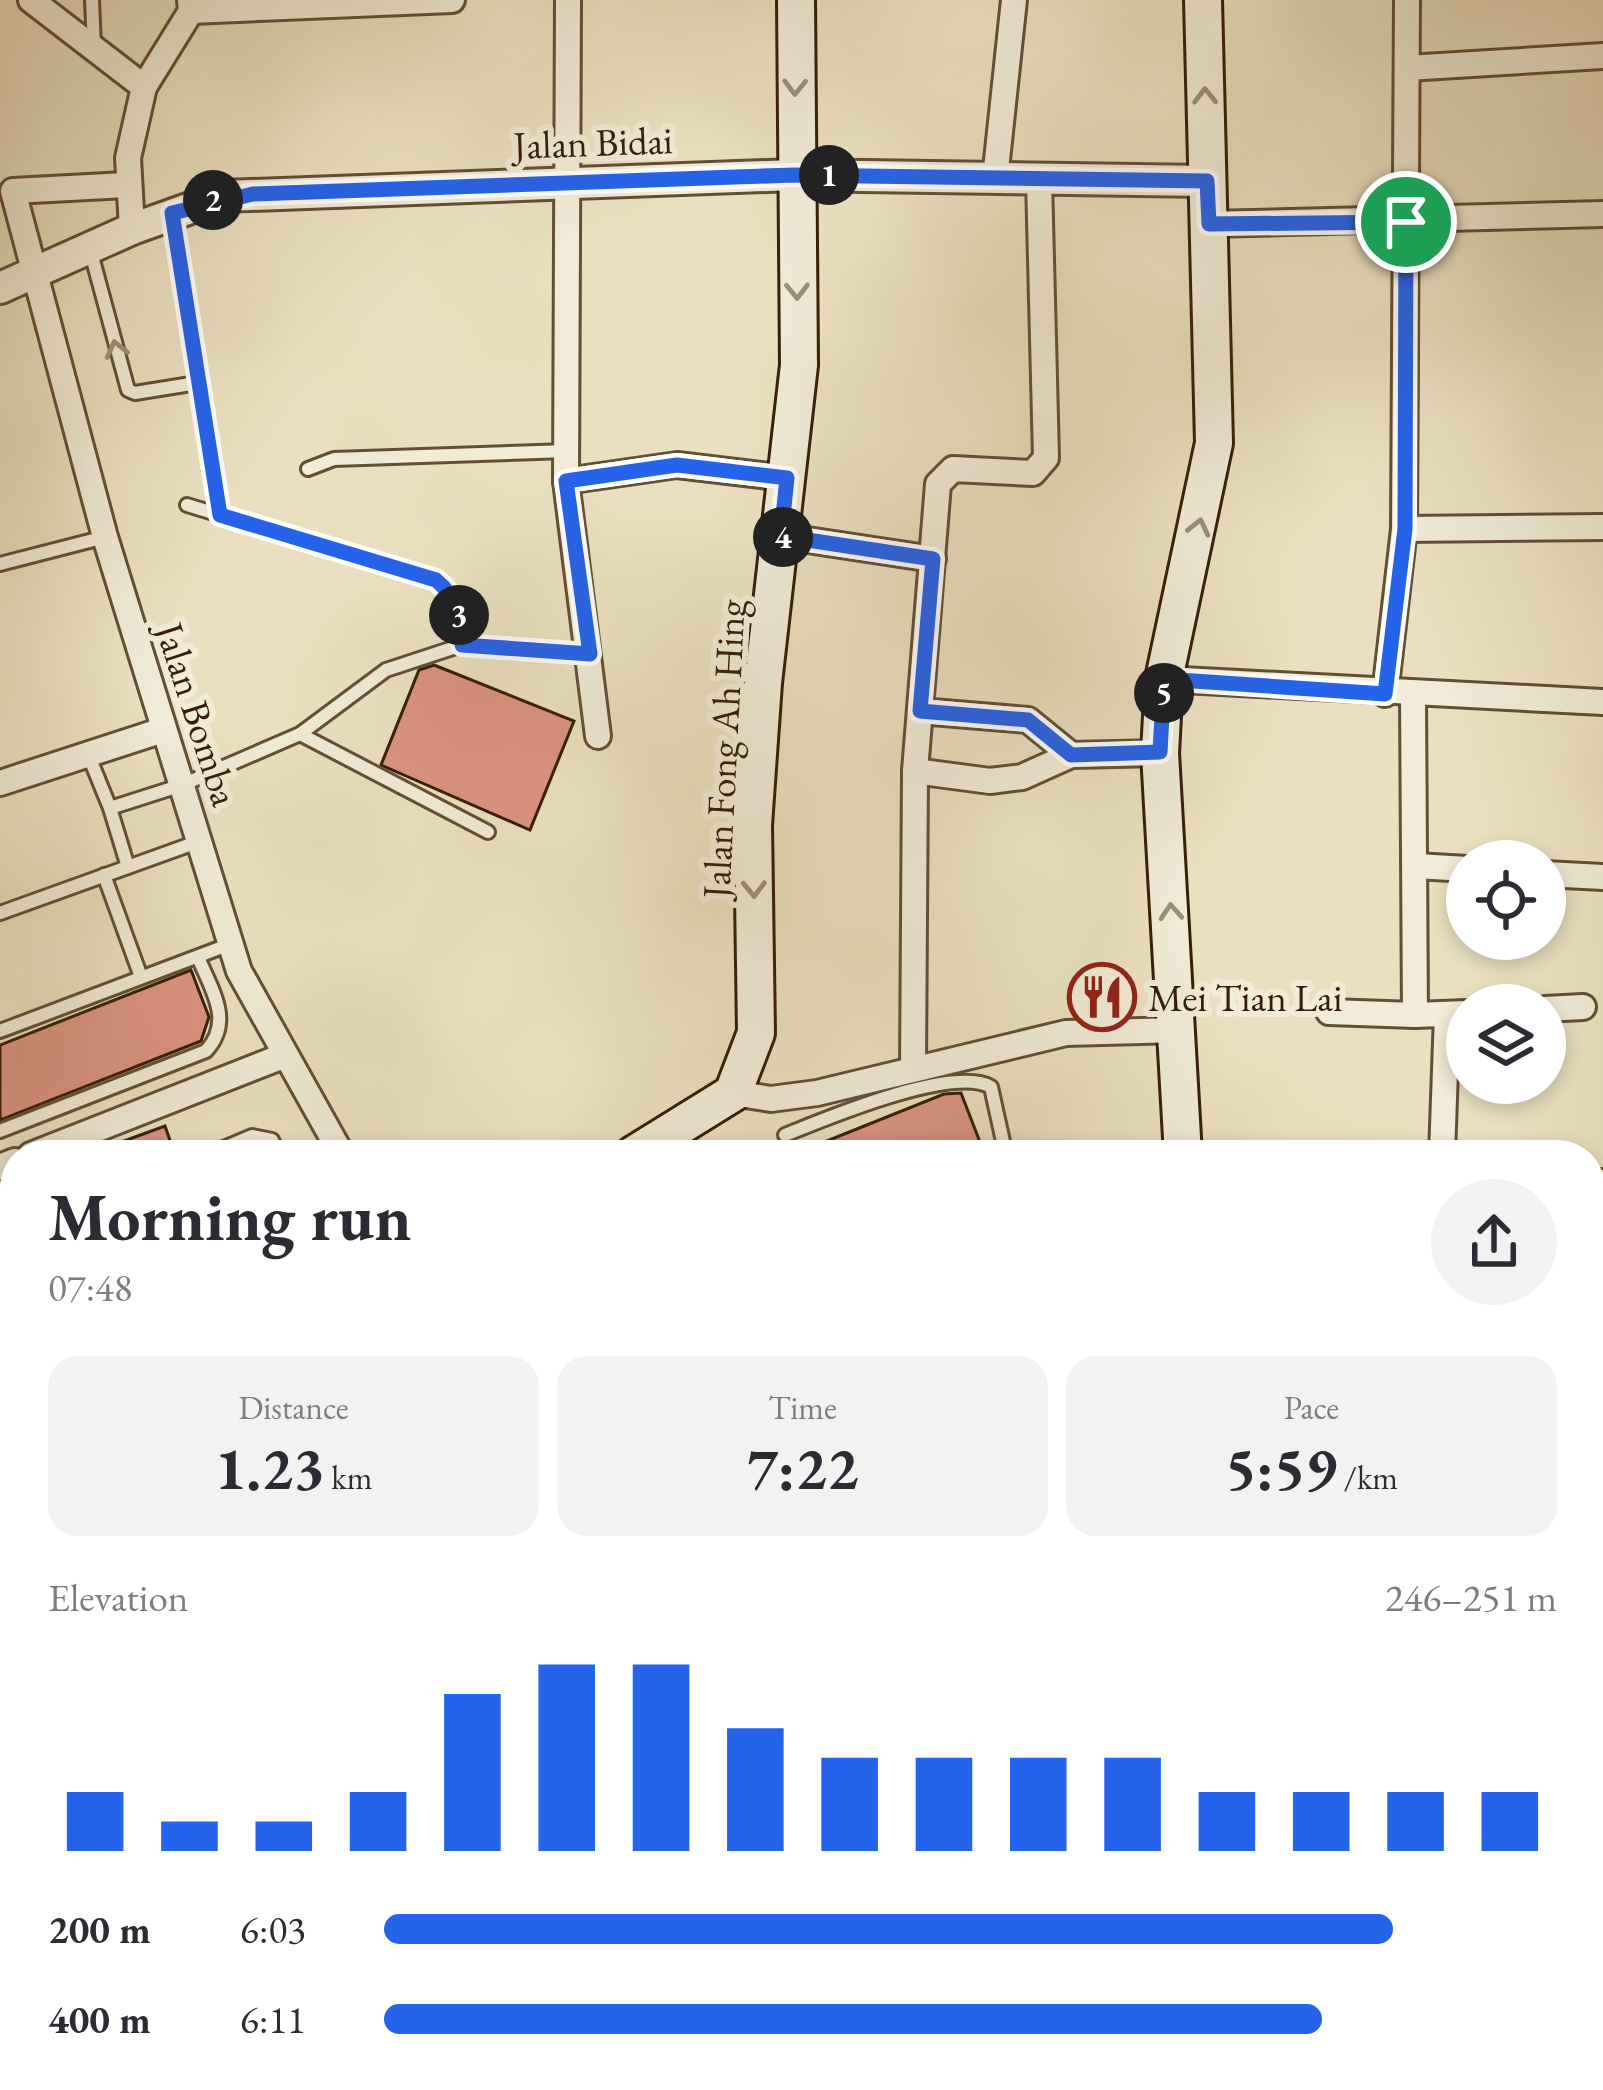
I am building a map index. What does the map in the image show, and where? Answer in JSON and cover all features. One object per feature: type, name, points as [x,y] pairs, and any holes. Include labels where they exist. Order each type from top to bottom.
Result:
[{"type":"main road","name":"Jalan Fong Ah Hing","points":[[733,1093],[756,1033],[753,825],[799,365],[796,0]]},
{"type":"main road","points":[[1183,1140],[1160,752],[1164,679],[1214,443],[1203,0]]},
{"type":"main road","points":[[659,1140],[733,1093]]},
{"type":"street","points":[[31,0],[144,87]]},
{"type":"street","points":[[132,229],[126,185],[144,87],[190,6],[452,0]]},
{"type":"street","points":[[568,0],[566,481],[598,736]]},
{"type":"street","points":[[995,179],[1014,0]]},
{"type":"street","points":[[1385,694],[1405,529],[1407,0]]},
{"type":"street","points":[[1407,68],[1603,56]]},
{"type":"street","name":"Jalan Bidai","points":[[0,288],[172,213],[253,194],[794,175],[1207,181]]},
{"type":"street","points":[[913,1067],[915,771],[938,484],[944,475],[964,468],[1034,473],[1046,458],[1039,180]]},
{"type":"street","points":[[6,190],[126,185]]},
{"type":"street","name":"Jalan Bomba","points":[[6,190],[105,537],[239,971],[333,1140]]},
{"type":"street","points":[[1209,224],[1603,214]]},
{"type":"street","points":[[566,481],[677,465],[787,478]]},
{"type":"street","points":[[1405,529],[1603,526]]},
{"type":"street","points":[[781,536],[933,559]]},
{"type":"street","points":[[1164,679],[1603,703]]},
{"type":"street","points":[[1413,695],[1415,1016]]},
{"type":"street","points":[[920,711],[1028,720],[1071,755]]},
{"type":"street","points":[[0,783],[163,730]]},
{"type":"street","points":[[915,771],[990,781],[1034,773],[1071,755],[1160,752]]},
{"type":"street","points":[[1416,866],[1446,868]]},
{"type":"street","points":[[1566,875],[1603,877]]},
{"type":"street","points":[[1566,1007],[1583,1006]]},
{"type":"street","points":[[1329,1012],[1446,1014]]},
{"type":"street","points":[[733,1093],[771,1100],[1066,1034],[1179,1030]]},
{"type":"street","points":[[70,1140],[283,1056]]},
{"type":"street","points":[[1444,1140],[1447,1104]]},
{"type":"lane","points":[[92,0],[94,47]]},
{"type":"lane","points":[[172,213],[220,515]]},
{"type":"lane","points":[[90,249],[128,390],[135,393],[197,383]]},
{"type":"lane","points":[[308,470],[334,459],[567,451]]},
{"type":"lane","points":[[187,505],[436,580],[452,593],[459,609],[462,645]]},
{"type":"lane","points":[[0,564],[105,537]]},
{"type":"lane","points":[[110,808],[182,785],[300,734],[386,670],[462,645],[590,654]]},
{"type":"lane","points":[[300,734],[488,832]]},
{"type":"lane","points":[[88,754],[128,866]]},
{"type":"lane","points":[[0,913],[200,841]]},
{"type":"lane","points":[[104,875],[141,977]]},
{"type":"lane","points":[[0,1031],[233,943]]},
{"type":"lane","points":[[0,1131],[206,1051],[222,1028],[197,957]]},
{"type":"lane","points":[[151,1072],[165,1103]]},
{"type":"lane","points":[[785,1135],[824,1118],[947,1082],[980,1081],[991,1087],[1003,1140]]},
{"type":"lane","points":[[818,1093],[824,1118]]},
{"type":"lane","points":[[243,1140],[252,1136],[272,1140]]},
{"type":"building","points":[[434,665],[574,721],[530,830],[381,765],[419,670]]},
{"type":"building","points":[[191,970],[209,1017],[201,1041],[0,1120],[0,1045]]},
{"type":"building","points":[[961,1093],[979,1140],[829,1140],[944,1094]]},
{"type":"building","points":[[165,1126],[170,1140],[127,1140]]},
{"type":"place","name":"Mei Tian Lai","points":[[1102,997]]},
{"type":"route","points":[[794,175],[1207,181],[1209,224],[1406,222],[1405,529],[1385,694],[1164,679],[1160,752],[1071,755],[1028,720],[920,711],[933,559],[781,536],[787,478],[653,465],[566,481],[590,654],[462,645],[459,609],[452,593],[436,580],[220,515],[172,213],[224,196],[253,194],[794,175]]}]
